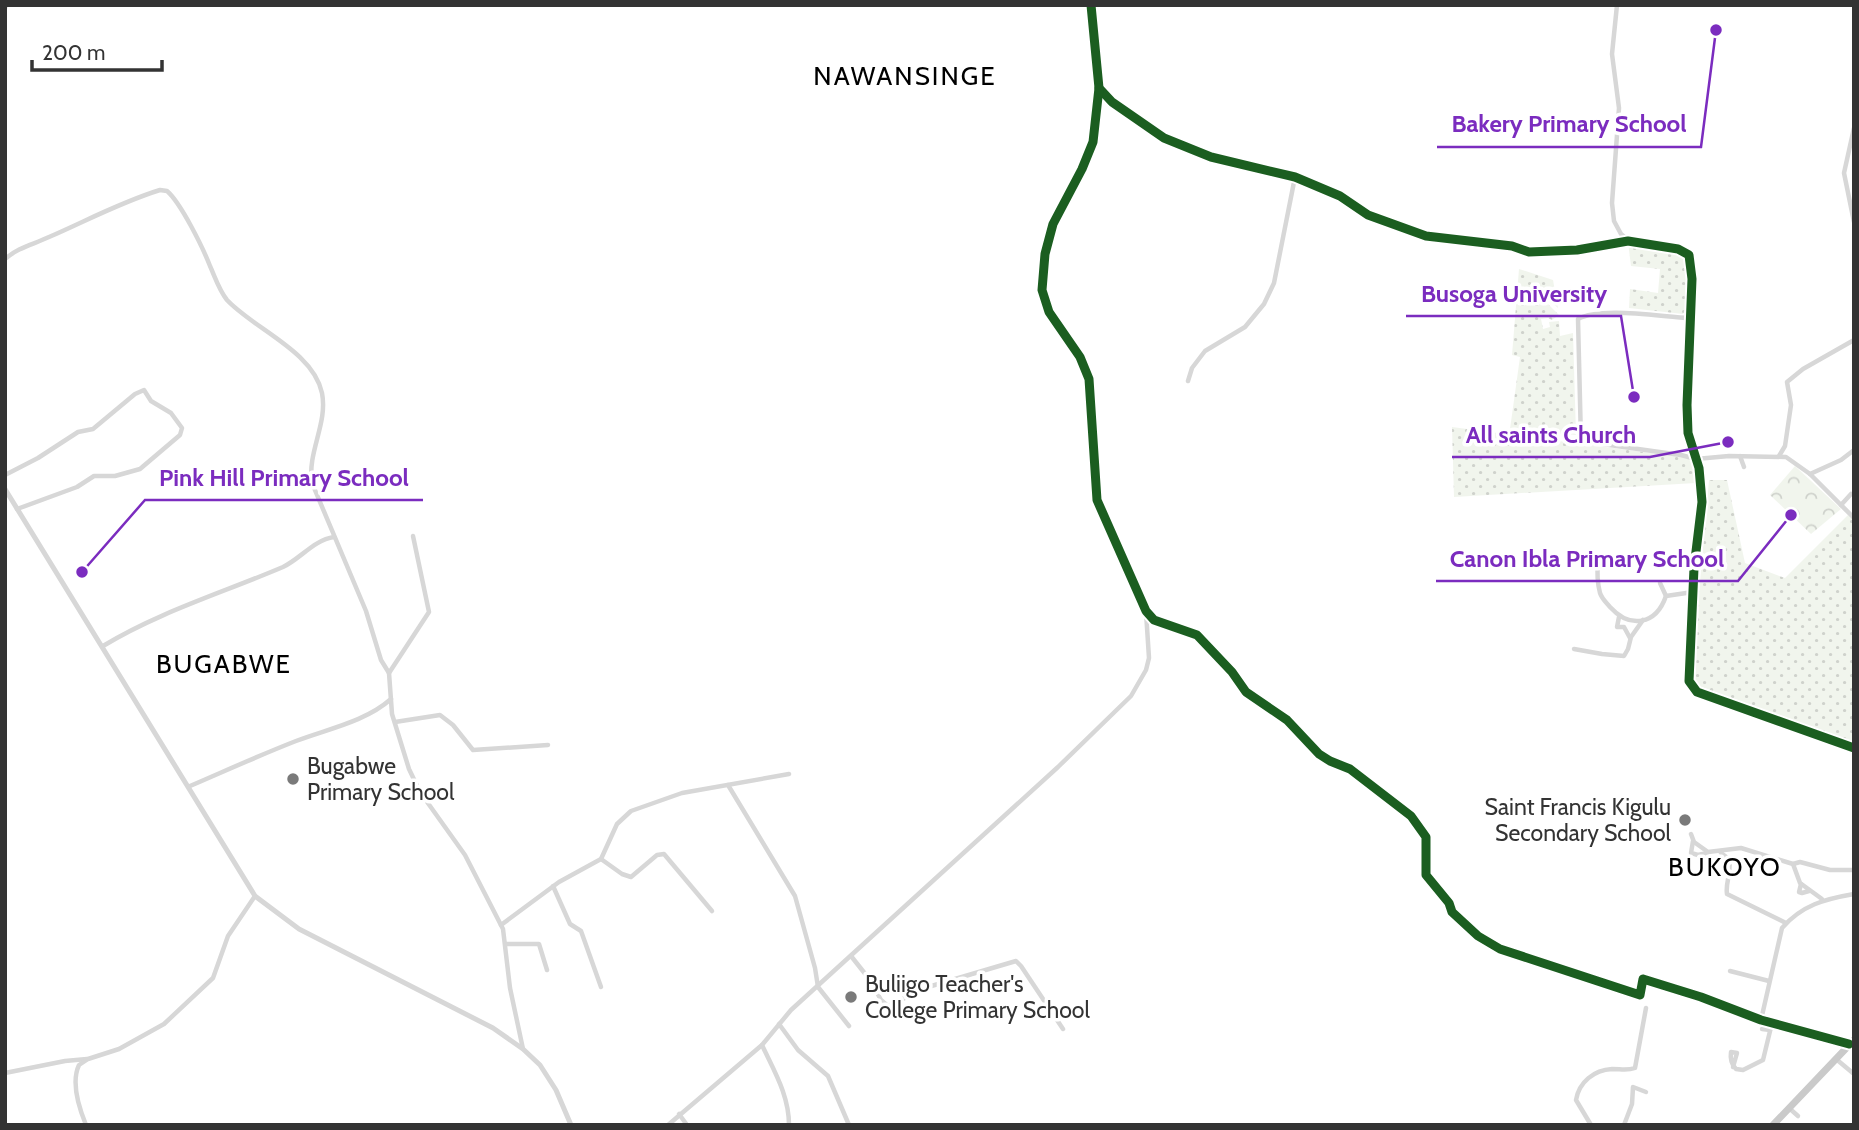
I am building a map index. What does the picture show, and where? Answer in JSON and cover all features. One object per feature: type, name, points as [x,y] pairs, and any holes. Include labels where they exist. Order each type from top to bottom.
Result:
[{"type":"main road","points":[[1773,1125],[1852,1042]]},
{"type":"street","points":[[1091,5],[1100,88],[1093,142],[1053,224],[1045,254],[1042,290],[1049,312],[1080,357],[1089,379],[1097,500],[1146,611],[1154,620],[1197,635],[1232,672],[1246,692],[1287,720],[1319,754],[1350,769],[1411,816],[1426,837],[1426,875],[1449,903],[1452,912],[1478,936],[1500,949],[1640,995],[1643,979],[1761,1020],[1852,1042]]},
{"type":"street","points":[[1617,5],[1612,54],[1619,108],[1612,203],[1614,221],[1628,241]]},
{"type":"street","points":[[1100,88],[1112,102],[1164,138],[1211,157],[1295,177],[1340,196],[1368,215],[1426,236],[1512,246],[1529,252],[1577,250],[1628,241],[1678,249],[1689,255],[1692,279],[1688,433],[1701,478],[1702,502],[1693,592],[1689,681],[1697,692],[1854,748]]},
{"type":"street","points":[[1854,128],[1844,173],[1854,222]]},
{"type":"street","points":[[1188,381],[1192,368],[1205,351],[1245,327],[1264,304],[1274,282],[1295,177]]},
{"type":"street","points":[[5,260],[23,246],[46,239],[105,209],[160,190],[172,195],[226,299],[293,352],[318,381],[323,414],[310,469],[312,483],[389,673],[395,722],[414,782],[466,855],[501,925],[506,944],[510,988],[523,1049]]},
{"type":"street","points":[[1690,318],[1618,313],[1581,317],[1577,323],[1581,440],[1681,454],[1696,459],[1786,457],[1810,474],[1854,518]]},
{"type":"street","points":[[1779,456],[1786,446],[1791,405],[1787,382],[1802,369],[1854,340]]},
{"type":"street","points":[[5,475],[78,432],[93,429],[135,394],[144,390],[151,401],[171,413],[182,428],[180,435],[140,469],[115,475],[94,476],[77,487],[17,509]]},
{"type":"street","points":[[1810,474],[1841,460],[1854,450]]},
{"type":"street","points":[[1740,456],[1744,467]]},
{"type":"street","points":[[5,489],[190,786],[255,896],[299,929],[493,1028],[523,1049],[540,1065],[556,1090],[571,1125]]},
{"type":"street","points":[[1841,505],[1851,494]]},
{"type":"street","points":[[389,673],[429,612],[413,536]]},
{"type":"street","points":[[103,646],[129,630],[184,605],[287,565],[306,551],[334,537]]},
{"type":"street","points":[[1598,560],[1597,577],[1601,596],[1619,616],[1630,622],[1652,616],[1663,605],[1666,596],[1660,583]]},
{"type":"street","points":[[1666,596],[1693,592]]},
{"type":"street","points":[[668,1125],[762,1045],[791,1010],[1058,768],[1131,696],[1143,677],[1149,658],[1146,611]]},
{"type":"street","points":[[1619,616],[1617,627],[1624,627],[1630,639]]},
{"type":"street","points":[[1574,649],[1624,656],[1630,639],[1644,620]]},
{"type":"street","points":[[190,786],[290,743],[357,719],[382,707],[391,698]]},
{"type":"street","points":[[395,722],[440,715],[453,725],[473,750],[548,745]]},
{"type":"street","points":[[501,925],[553,886],[601,859],[617,824],[631,811],[682,793],[789,774]]},
{"type":"street","points":[[728,785],[795,896],[818,987],[849,1026]]},
{"type":"street","points":[[1708,852],[1701,849],[1692,837],[1691,853],[1698,855],[1741,848],[1793,864],[1800,862],[1829,870],[1854,870]]},
{"type":"street","points":[[1720,852],[1729,859],[1731,867],[1727,894],[1786,923]]},
{"type":"street","points":[[601,859],[631,877],[657,855],[664,854],[712,911]]},
{"type":"street","points":[[1793,864],[1801,884],[1822,900]]},
{"type":"street","points":[[553,886],[570,924],[581,931],[601,987]]},
{"type":"street","points":[[1761,1020],[1782,928],[1810,905],[1854,894]]},
{"type":"street","points":[[5,1073],[65,1060],[88,1059],[119,1049],[164,1024],[213,978],[228,936],[255,896]]},
{"type":"street","points":[[506,944],[538,944],[547,970]]},
{"type":"street","points":[[851,956],[888,1006],[928,987],[1016,961],[1063,1029]]},
{"type":"street","points":[[1730,971],[1769,981]]},
{"type":"street","points":[[1591,1125],[1576,1100],[1577,1092],[1593,1074],[1609,1069],[1635,1068],[1646,1008]]},
{"type":"street","points":[[1733,1067],[1743,1070],[1763,1060],[1772,1023]]},
{"type":"street","points":[[779,1024],[798,1050],[828,1076],[849,1125]]},
{"type":"street","points":[[1762,1029],[1770,1030]]},
{"type":"street","points":[[762,1045],[782,1085],[789,1111],[789,1125]]},
{"type":"street","points":[[86,1125],[76,1079],[79,1065],[88,1059]]},
{"type":"street","points":[[1835,1059],[1854,1074]]},
{"type":"street","points":[[1624,1125],[1632,1104],[1633,1087],[1647,1092]]},
{"type":"street","points":[[1789,1107],[1798,1116]]},
{"type":"street","points":[[679,1114],[687,1125]]},
{"type":"green space","points":[[1628,242],[1677,250],[1688,256],[1690,293],[1683,314],[1629,308],[1630,289],[1658,293],[1660,269],[1631,266]]},
{"type":"green space","points":[[1519,269],[1553,280],[1558,308],[1543,295],[1544,292],[1536,290],[1528,300],[1544,300],[1559,315],[1552,320],[1541,319],[1543,329],[1550,327],[1549,322],[1559,321],[1560,336],[1573,333],[1576,435],[1510,429],[1520,357],[1512,355]]},
{"type":"green space","points":[[1452,427],[1690,458],[1696,483],[1454,497]]},
{"type":"green space","points":[[1795,466],[1841,509],[1811,534],[1770,495]]},
{"type":"green space","points":[[1709,480],[1727,480],[1745,563],[1785,578],[1848,515],[1854,520],[1854,744],[1691,683]]},
{"type":"cycle path","points":[[1091,5],[1099,88],[1112,102],[1164,138],[1211,157],[1295,177],[1340,196],[1368,215],[1426,236],[1512,246],[1529,252],[1577,250],[1628,241],[1678,249],[1689,255],[1692,279],[1688,433],[1699,468],[1702,502],[1694,568],[1689,681],[1697,692],[1854,748]]},
{"type":"cycle path","points":[[1099,88],[1093,142],[1053,224],[1045,254],[1042,290],[1049,312],[1080,357],[1089,379],[1097,500],[1146,611],[1154,620],[1197,635],[1232,672],[1246,692],[1287,720],[1319,754],[1350,769],[1411,816],[1426,837],[1426,875],[1449,903],[1452,912],[1478,936],[1500,949],[1640,995],[1643,979],[1761,1020],[1849,1044]]},
{"type":"place","name":"Bakery Primary School","points":[[1716,30]]},
{"type":"place","name":"Busoga University","points":[[1634,397]]},
{"type":"place","name":"All saints Church","points":[[1728,442]]},
{"type":"place","name":"Canon Ibla Primary School","points":[[1791,515]]},
{"type":"place","name":"Pink Hill Primary School","points":[[82,572]]},
{"type":"place","name":"Bugabwe Primary School","points":[[293,779]]},
{"type":"place","name":"Saint Francis Kigulu Secondary School","points":[[1685,820]]},
{"type":"place","name":"Buliigo Teacher's College Primary School","points":[[851,997]]},
{"type":"district","name":"NAWANSINGE","points":[[905,76]]},
{"type":"district","name":"BUGABWE","points":[[224,664]]},
{"type":"district","name":"BUKOYO","points":[[1725,867]]}]
